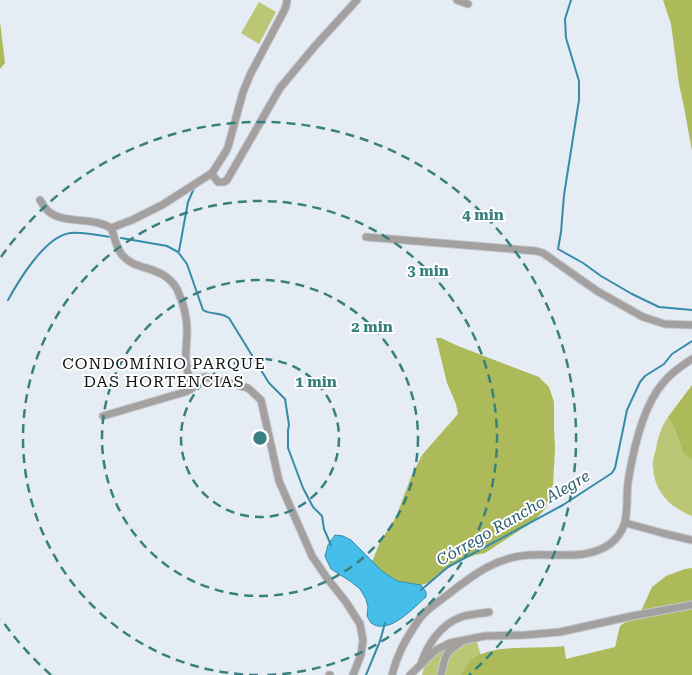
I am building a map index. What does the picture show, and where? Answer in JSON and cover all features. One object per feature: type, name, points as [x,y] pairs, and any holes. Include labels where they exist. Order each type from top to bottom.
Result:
[{"type":"street","points":[[112,228],[162,205],[212,173],[225,153],[250,75],[284,11],[287,0]]},
{"type":"street","points":[[212,173],[218,182],[227,180],[280,88],[357,0]]},
{"type":"street","points":[[457,0],[468,4]]},
{"type":"street","points":[[40,200],[46,209],[56,216],[104,223],[112,228],[120,254],[130,262],[157,271],[172,282],[184,309],[186,320],[186,364],[190,379],[206,377],[248,388],[261,400],[279,481],[286,498],[312,556],[360,624],[363,640],[361,655],[354,675]]},
{"type":"street","points":[[366,237],[536,251],[597,290],[643,316],[665,324],[692,325]]},
{"type":"street","points":[[392,675],[401,648],[420,617],[478,572],[495,563],[529,555],[565,556],[585,554],[604,548],[618,537],[626,523],[630,468],[636,439],[644,417],[651,401],[662,384],[677,369],[692,359]]},
{"type":"street","points":[[104,416],[185,392],[206,377]]},
{"type":"street","points":[[626,523],[692,540]]},
{"type":"street","points":[[410,675],[436,650],[445,644],[455,641],[485,636],[560,632],[692,605]]},
{"type":"street","points":[[420,665],[429,644],[446,626],[461,617],[488,612]]},
{"type":"street","points":[[442,675],[447,653],[464,640]]},
{"type":"green space","points":[[663,0],[692,0],[692,151],[679,84],[671,24]]},
{"type":"green space","points":[[259,2],[276,12],[259,44],[241,33]]},
{"type":"green space","points":[[0,22],[5,63],[0,69]]},
{"type":"green space","points":[[436,338],[441,338],[539,377],[549,387],[554,402],[555,448],[553,486],[546,508],[534,521],[485,553],[461,560],[450,566],[431,582],[421,585],[397,581],[372,562],[380,542],[396,517],[411,477],[422,455],[458,414],[447,383]]},
{"type":"green space","points":[[692,385],[692,460],[683,453],[668,417]]},
{"type":"green space","points":[[668,417],[683,453],[692,460],[692,516],[677,508],[665,498],[660,492],[654,477],[654,456],[660,432]]},
{"type":"green space","points":[[692,568],[692,675],[460,675],[469,662],[478,656],[501,649],[564,646],[566,659],[615,647],[620,626],[641,611],[652,587],[666,576]]},
{"type":"green space","points":[[476,640],[481,655],[469,662],[460,675],[422,675],[425,664],[435,651]]},
{"type":"water","points":[[335,535],[351,540],[382,571],[397,581],[421,585],[426,592],[426,597],[404,616],[391,624],[378,626],[371,623],[367,616],[368,607],[366,599],[360,589],[331,569],[325,556],[328,545]]},
{"type":"waterway","points":[[571,0],[565,19],[566,38],[579,81],[579,100],[564,195],[558,249],[632,294],[659,307],[692,310]]},
{"type":"waterway","points":[[179,251],[188,202],[195,186]]},
{"type":"waterway","name":"Córrego Rancho Alegre","points":[[8,300],[34,260],[52,242],[71,233],[110,237]]},
{"type":"waterway","name":"Córrego Rancho Alegre","points":[[121,238],[167,246],[178,252],[187,264],[203,310],[229,318],[269,383],[285,399],[289,425],[288,448],[303,488],[313,507],[322,516],[324,529],[331,545]]},
{"type":"waterway","name":"Córrego Rancho Alegre","points":[[421,590],[448,567],[563,505],[612,473],[615,468],[627,410],[640,382],[645,376],[664,364],[672,354],[692,341]]},
{"type":"waterway","points":[[366,675],[385,623]]},
{"type":"district","name":"CONDOMÍNIO PARQUE DAS HORTENCIAS","points":[[164,372]]}]
